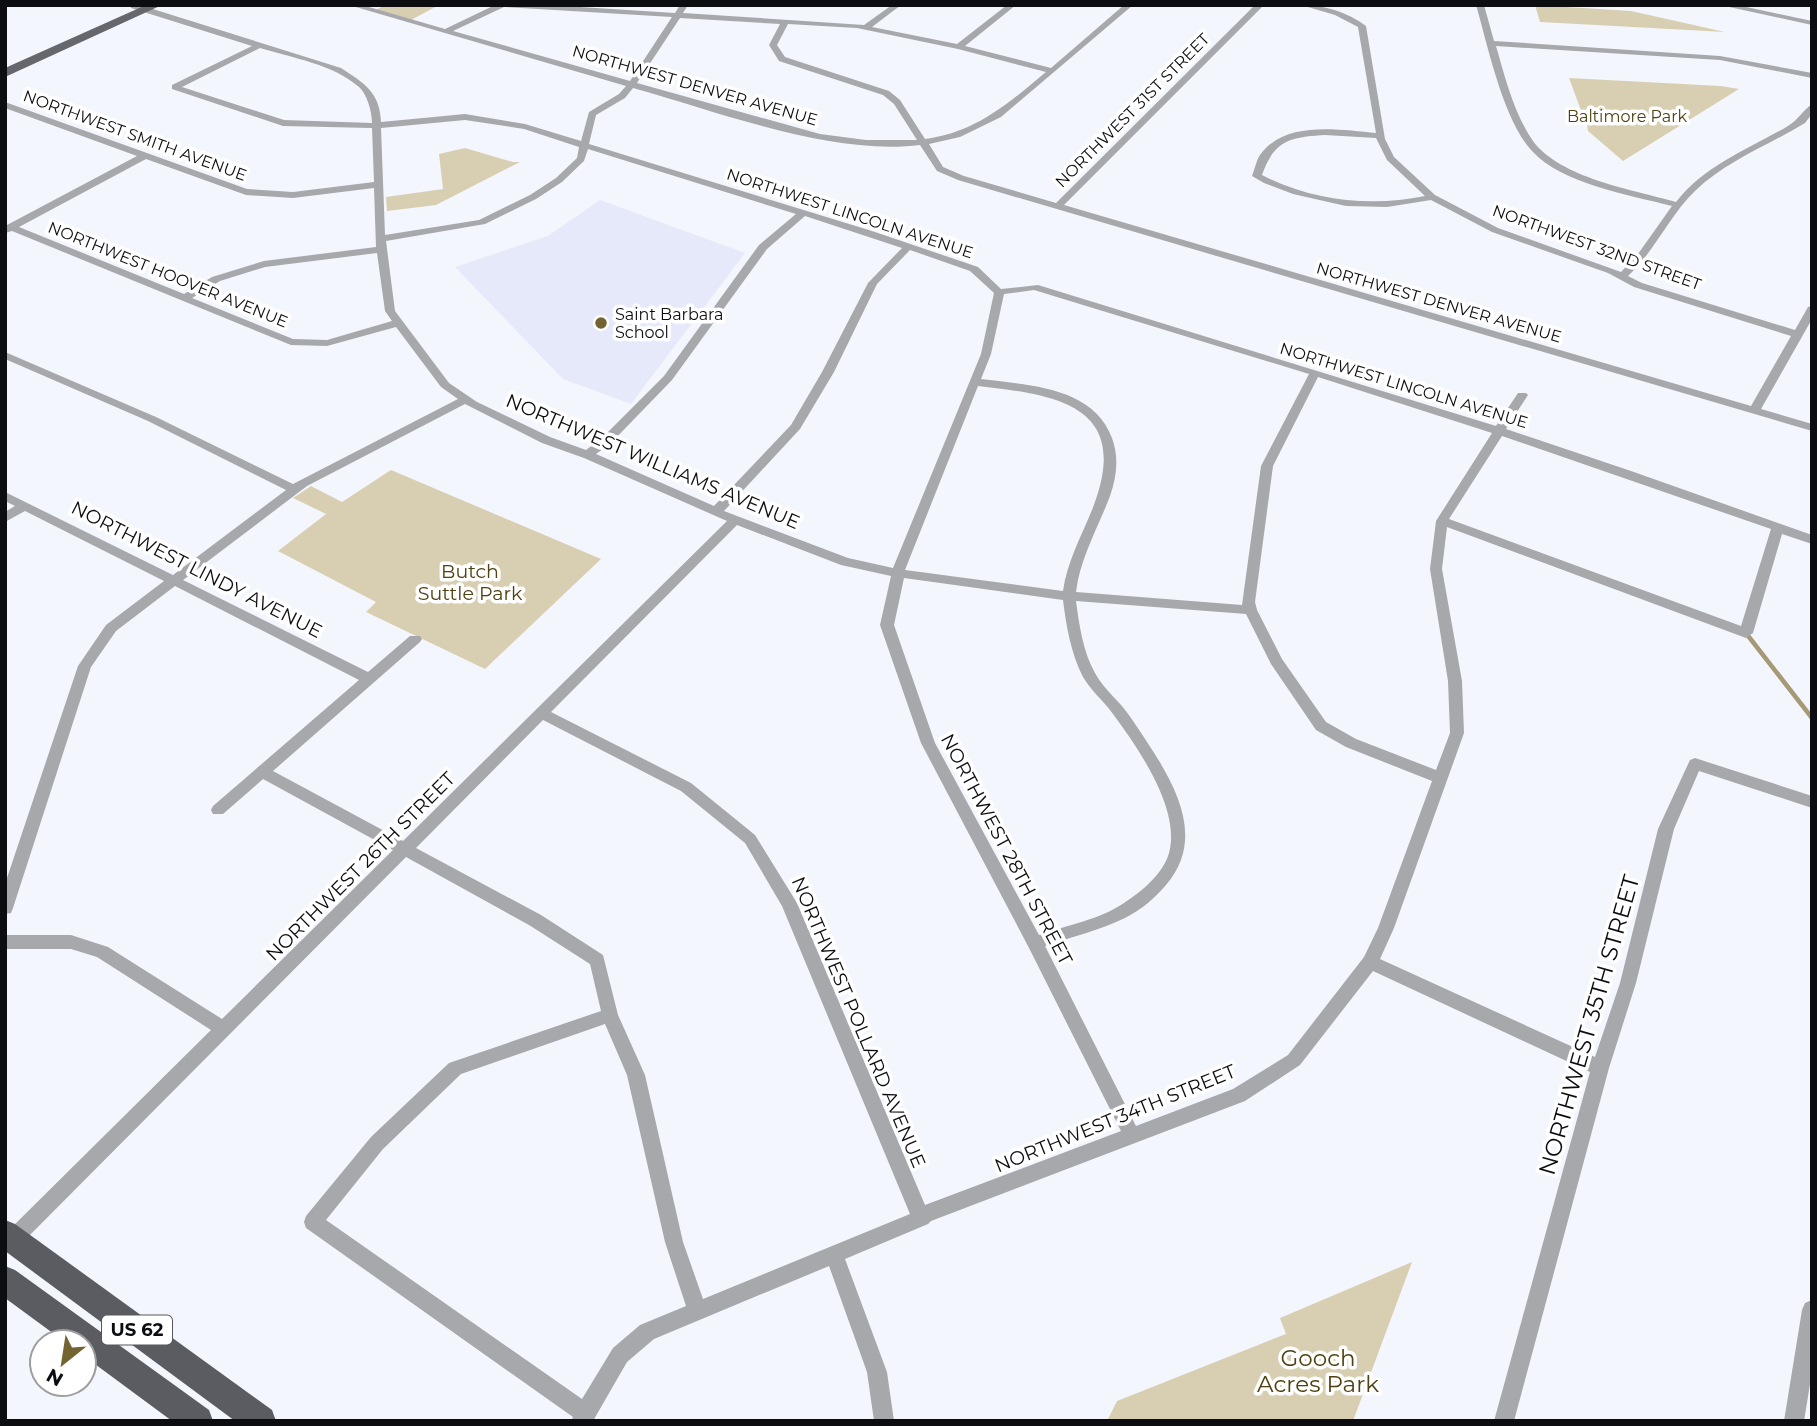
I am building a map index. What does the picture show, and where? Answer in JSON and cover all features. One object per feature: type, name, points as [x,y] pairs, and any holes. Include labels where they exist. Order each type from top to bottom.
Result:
[{"type":"highway","name":"US 62","points":[[8,1238],[261,1421]]},
{"type":"highway","name":"US 62","points":[[5,1280],[198,1421]]},
{"type":"main road","points":[[5,63],[143,7]]},
{"type":"main road","points":[[5,73],[143,7]]},
{"type":"street","name":"NORTHWEST DENVER AVENUE","points":[[353,5],[824,138],[895,145],[921,142],[978,128],[1012,106],[1129,5]]},
{"type":"street","points":[[446,31],[504,5],[785,22],[865,28],[959,47],[1052,71]]},
{"type":"street","points":[[185,298],[216,279],[264,264],[381,244],[482,222],[503,214],[559,180],[581,159],[592,114],[622,96],[684,5]]},
{"type":"street","points":[[865,28],[897,5]]},
{"type":"street","points":[[959,47],[1012,5]]},
{"type":"street","name":"NORTHWEST 31ST STREET","points":[[921,142],[940,169],[1057,207],[1260,5]]},
{"type":"street","name":"NORTHWEST 32ND STREET","points":[[1305,5],[1338,13],[1362,26],[1380,136],[1390,158],[1432,197],[1495,230],[1623,275],[1638,285],[1797,334]]},
{"type":"street","points":[[1479,5],[1514,114],[1534,150],[1567,170],[1677,205]]},
{"type":"street","points":[[1724,5],[1812,23]]},
{"type":"street","points":[[143,7],[338,70],[365,87],[376,113],[377,125],[319,127],[283,123],[176,87],[260,45]]},
{"type":"street","points":[[785,22],[773,45],[782,58],[886,93],[897,102],[921,142]]},
{"type":"street","points":[[1491,43],[1720,58],[1812,76]]},
{"type":"street","name":"NORTHWEST SMITH AVENUE","points":[[5,105],[232,188],[256,193],[293,195],[380,184]]},
{"type":"street","points":[[1623,275],[1647,248],[1677,205],[1703,179],[1802,121],[1812,107]]},
{"type":"street","name":"NORTHWEST LINCOLN AVENUE","points":[[377,125],[465,117],[525,127],[974,269],[999,292],[1034,288],[1315,373],[1501,430],[1713,502],[1812,540]]},
{"type":"street","name":"NORTHWEST WILLIAMS AVENUE","points":[[377,125],[381,244],[390,312],[445,385],[466,399],[546,440],[588,455],[735,520],[845,562],[897,573],[1069,596],[1250,610]]},
{"type":"street","points":[[1380,136],[1293,134],[1269,150],[1257,176],[1293,191],[1370,206],[1408,203],[1432,197]]},
{"type":"street","points":[[8,229],[144,156]]},
{"type":"street","name":"NORTHWEST DENVER AVENUE","points":[[1057,207],[1812,428]]},
{"type":"street","points":[[588,455],[606,441],[668,378],[763,247],[803,213]]},
{"type":"street","name":"NORTHWEST HOOVER AVENUE","points":[[8,229],[291,342],[327,342],[398,323]]},
{"type":"street","points":[[716,512],[796,427],[828,372],[873,283],[908,247]]},
{"type":"street","name":"NORTHWEST 28TH STREET","points":[[999,292],[986,354],[897,573],[887,625],[928,743],[1035,943],[1133,1137]]},
{"type":"street","points":[[1754,411],[1812,309]]},
{"type":"street","points":[[5,355],[152,419],[293,489]]},
{"type":"street","points":[[1315,373],[1267,466],[1248,602],[1250,610],[1276,661],[1321,726],[1351,743],[1441,778]]},
{"type":"street","points":[[974,382],[1042,391],[1071,401],[1087,410],[1104,431],[1112,457],[1098,516],[1072,572],[1069,596],[1088,674],[1116,708],[1167,784],[1176,805],[1179,845],[1175,860],[1153,890],[1127,909],[1035,943]]},
{"type":"street","name":"NORTHWEST 34TH STREET","points":[[584,1418],[620,1355],[647,1332],[921,1218],[925,1214],[1239,1095],[1294,1060],[1370,962],[1386,928],[1457,733],[1455,681],[1436,569],[1442,521],[1522,395]]},
{"type":"street","points":[[5,908],[80,679],[91,654],[111,628],[293,489],[466,399]]},
{"type":"street","name":"NORTHWEST LINDY AVENUE","points":[[5,496],[370,679]]},
{"type":"street","points":[[5,518],[25,505]]},
{"type":"street","name":"NORTHWEST 26TH STREET","points":[[8,1238],[225,1030],[735,520]]},
{"type":"street","points":[[1442,521],[1746,633],[1778,527]]},
{"type":"street","points":[[218,810],[415,639]]},
{"type":"street","name":"NORTHWEST POLLARD AVENUE","points":[[542,713],[686,787],[750,839],[789,903],[921,1218]]},
{"type":"street","name":"NORTHWEST 35TH STREET","points":[[1504,1421],[1600,1068],[1628,983],[1666,829],[1695,764],[1812,802]]},
{"type":"street","points":[[263,772],[536,920],[597,960],[610,1015],[636,1075],[674,1242],[697,1311]]},
{"type":"street","points":[[5,942],[71,942],[102,952],[225,1030]]},
{"type":"street","points":[[1370,962],[1600,1068]]},
{"type":"street","points":[[584,1418],[313,1222],[377,1143],[455,1068],[610,1015]]},
{"type":"street","points":[[834,1253],[877,1373],[884,1421]]},
{"type":"street","points":[[1794,1421],[1812,1311]]},
{"type":"shaded area","name":"Saint Barbara School","points":[[600,200],[745,253],[631,404],[563,379],[455,267],[548,236]]},
{"type":"green space","points":[[385,5],[439,5],[411,20],[376,10]]},
{"type":"green space","points":[[1535,5],[1631,11],[1725,32],[1540,22]]},
{"type":"green space","name":"Baltimore Park","points":[[1569,78],[1739,89],[1623,161],[1588,131],[1587,125],[1590,125],[1586,113],[1582,113]]},
{"type":"green space","points":[[465,148],[520,162],[436,205],[387,211],[386,197],[443,189],[439,154]]},
{"type":"green space","name":"Butch Suttle Park","points":[[391,470],[601,559],[485,669],[366,612],[376,602],[278,551],[326,514],[293,498],[311,486],[342,502]]},
{"type":"green space","name":"Gooch Acres Park","points":[[1412,1262],[1353,1421],[1107,1421],[1117,1401],[1286,1334],[1280,1318]]},
{"type":"waterway","points":[[1749,637],[1812,718]]},
{"type":"place","name":"Saint Barbara School","points":[[601,323]]}]
